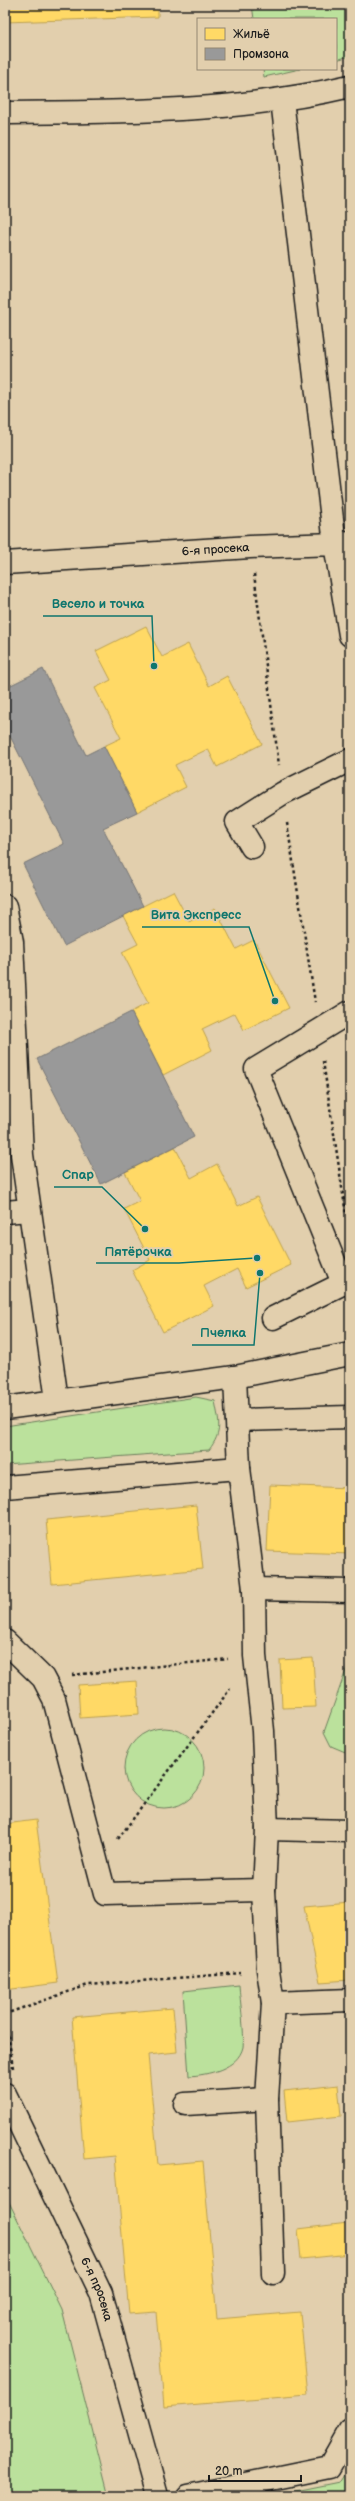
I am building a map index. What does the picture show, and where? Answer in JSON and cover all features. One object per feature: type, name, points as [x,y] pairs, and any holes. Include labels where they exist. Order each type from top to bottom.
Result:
[{"type":"street","points":[[5,113],[169,111],[308,97],[350,86]]},
{"type":"street","points":[[282,100],[342,543],[350,635]]},
{"type":"street","name":"6-я просека","points":[[5,563],[250,547],[342,543]]},
{"type":"street","points":[[252,847],[238,822],[282,793],[350,760]]},
{"type":"street","points":[[5,906],[8,942],[13,1115],[22,1155],[57,1400]]},
{"type":"street","points":[[273,1318],[346,1281],[256,1069],[350,1012]]},
{"type":"street","points":[[5,1212],[29,1210]]},
{"type":"street","points":[[5,1408],[235,1377],[350,1354]]},
{"type":"street","points":[[235,1377],[239,1468],[254,1589],[255,1656],[263,1730],[267,1829],[264,1890],[268,1970],[273,2003],[267,2099],[273,2273]]},
{"type":"street","points":[[237,1420],[350,1417]]},
{"type":"street","points":[[5,1486],[239,1468]]},
{"type":"street","points":[[254,1589],[350,1591]]},
{"type":"street","points":[[5,1641],[43,1678],[54,1699],[105,1894],[264,1890]]},
{"type":"street","points":[[267,1829],[350,1831]]},
{"type":"street","points":[[273,2003],[350,2000]]},
{"type":"street","name":"6-я просека","points":[[9,2085],[101,2294],[157,2496]]},
{"type":"street","points":[[185,2104],[267,2099]]},
{"type":"street","points":[[188,2496],[329,2467],[350,2430]]},
{"type":"path","points":[[250,547],[282,793],[319,1030],[346,1217]]},
{"type":"path","points":[[43,1678],[255,1656]]},
{"type":"path","points":[[98,1866],[255,1656]]},
{"type":"path","points":[[9,2085],[5,2014],[88,1985],[268,1970]]},
{"type":"green space","points":[[252,5],[350,5],[350,56],[337,60],[337,18],[254,18]]},
{"type":"green space","points":[[263,70],[296,70],[264,77]]},
{"type":"green space","points":[[196,1397],[215,1401],[219,1427],[216,1437],[209,1450],[5,1465],[5,1426]]},
{"type":"green space","points":[[350,1659],[350,1754],[331,1746],[324,1732]]},
{"type":"green space","points":[[164,1728],[179,1731],[192,1740],[201,1753],[204,1768],[201,1783],[192,1796],[179,1805],[164,1808],[149,1805],[136,1796],[127,1783],[124,1768],[127,1753],[136,1740],[149,1731]]},
{"type":"green space","points":[[239,1985],[243,2034],[243,2047],[240,2055],[235,2061],[221,2069],[204,2074],[189,2076],[183,1991]]},
{"type":"green space","points":[[5,2194],[62,2310],[109,2496],[5,2496]]},
{"type":"green space","points":[[350,2466],[350,2496],[271,2496],[340,2482]]},
{"type":"building: Жильё","points":[[5,5],[158,5],[158,17],[5,22]]},
{"type":"building: Жильё","points":[[146,626],[162,657],[188,644],[209,686],[227,676],[262,744],[217,767],[208,749],[175,765],[186,787],[137,812],[104,746],[121,738],[95,688],[111,680],[96,651]]},
{"type":"building: Жильё","points":[[173,891],[189,921],[215,908],[236,949],[254,940],[289,1008],[244,1030],[235,1013],[202,1029],[212,1050],[163,1075],[131,1012],[148,1003],[122,952],[138,944],[123,916]]},
{"type":"building: Жильё","points":[[175,1147],[191,1178],[217,1164],[238,1206],[257,1197],[291,1265],[246,1287],[237,1269],[204,1286],[214,1306],[163,1332],[132,1270],[150,1260],[124,1209],[140,1201],[125,1172]]},
{"type":"building: Жильё","points":[[270,1485],[350,1488],[350,1554],[267,1551]]},
{"type":"building: Жильё","points":[[196,1505],[203,1569],[52,1584],[46,1520]]},
{"type":"building: Жильё","points":[[313,1658],[316,1707],[282,1708],[280,1660]]},
{"type":"building: Жильё","points":[[137,1681],[139,1714],[80,1718],[78,1685]]},
{"type":"building: Жильё","points":[[36,1820],[58,1983],[5,1990],[5,1824]]},
{"type":"building: Жильё","points":[[350,1902],[350,1980],[320,1982],[304,1906]]},
{"type":"building: Жильё","points":[[173,2008],[177,2052],[148,2055],[158,2165],[203,2161],[217,2319],[300,2312],[308,2395],[164,2407],[156,2312],[129,2314],[115,2156],[84,2159],[72,2017]]},
{"type":"building: Жильё","points":[[338,2085],[341,2116],[287,2122],[284,2091]]},
{"type":"building: Жильё","points":[[348,2223],[350,2254],[301,2259],[298,2229]]},
{"type":"building: Промзона","points":[[43,669],[86,755],[104,746],[137,812],[103,828],[143,906],[64,946],[23,864],[64,844],[5,726],[5,688]]},
{"type":"building: Промзона","points":[[131,1012],[194,1137],[101,1184],[37,1059]]},
{"type":"place","name":"Весело и точка","points":[[154,666]]},
{"type":"place","name":"Вита Экспресс","points":[[275,1001]]},
{"type":"place","name":"Спар","points":[[145,1229]]},
{"type":"place","name":"Пятёрочка","points":[[257,1258]]},
{"type":"place","name":"Пчелка","points":[[260,1273]]}]
